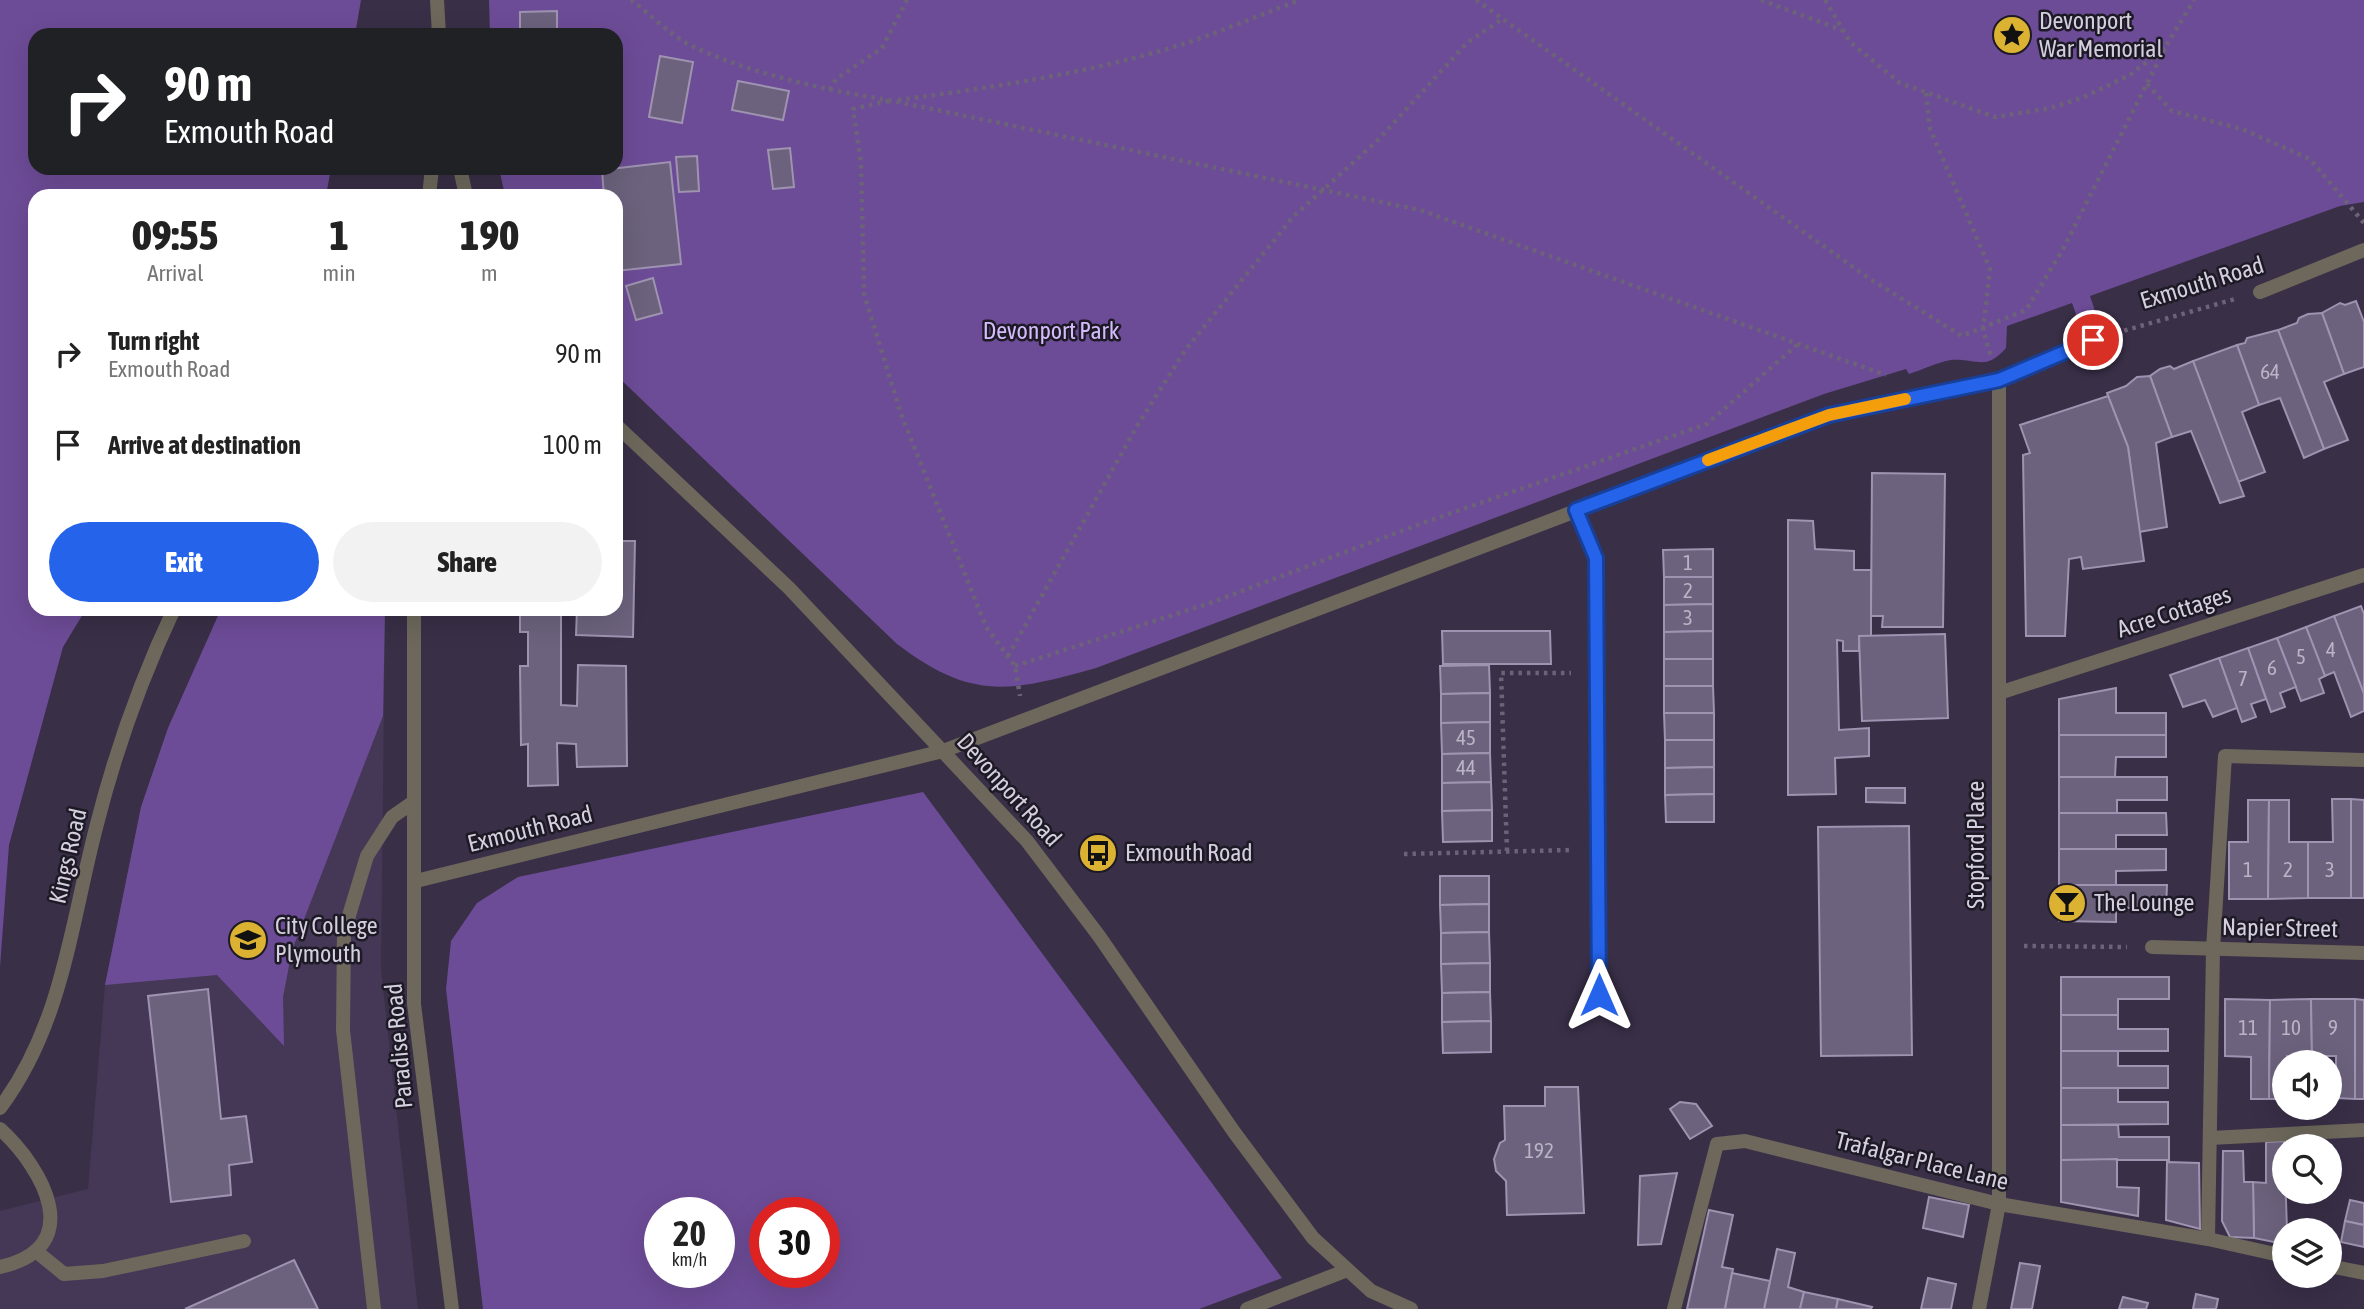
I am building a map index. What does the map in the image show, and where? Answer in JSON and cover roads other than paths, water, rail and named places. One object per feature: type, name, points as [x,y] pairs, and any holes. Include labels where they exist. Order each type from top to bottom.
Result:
[{"type":"street","points":[[437,0],[439,28]]},
{"type":"street","name":"Exmouth Road","points":[[2260,292],[2364,250]]},
{"type":"street","name":"Exmouth Road","points":[[416,881],[943,751],[1829,415],[1999,380],[2093,340]]},
{"type":"street","name":"Stopford Place","points":[[1979,1309],[1999,1205],[1999,380]]},
{"type":"street","name":"Devonport Road","points":[[623,432],[789,588],[1027,841],[1099,936],[1313,1238],[1345,1271],[1371,1291],[1411,1309]]},
{"type":"street","points":[[1576,510],[1596,558],[1599,995]]},
{"type":"street","name":"Acre Cottages","points":[[1998,693],[2364,575]]},
{"type":"street","name":"Kings Road","points":[[0,1108],[18,1084],[48,1023],[68,956],[96,827],[121,737],[171,616]]},
{"type":"street","name":"Paradise Road","points":[[414,616],[414,1004],[452,1309]]},
{"type":"street","points":[[2208,1239],[2213,949],[2225,756],[2364,760]]},
{"type":"street","points":[[374,1309],[343,1030],[344,932],[367,856],[392,817],[412,803]]},
{"type":"street","name":"Napier Street","points":[[2152,947],[2364,953]]},
{"type":"street","points":[[0,1129],[15,1142],[41,1178],[50,1207],[49,1235],[37,1252],[0,1267]]},
{"type":"street","points":[[2210,1138],[2364,1130]]},
{"type":"street","name":"Trafalgar Place Lane","points":[[1674,1309],[1717,1144],[1745,1141],[1999,1205],[2208,1239],[2272,1253]]},
{"type":"street","points":[[37,1252],[64,1274],[103,1271],[244,1241]]},
{"type":"street","points":[[2342,1269],[2364,1273]]},
{"type":"street","points":[[1247,1309],[1345,1271]]},
{"type":"place","name":"Devonport War Memorial","points":[[2012,35]]},
{"type":"place","name":"Exmouth Road","points":[[1098,853]]},
{"type":"place","name":"The Lounge","points":[[2067,903]]},
{"type":"place","name":"City College Plymouth","points":[[248,940]]},
{"type":"park label","name":"Devonport Park","points":[[1051,331]]}]
